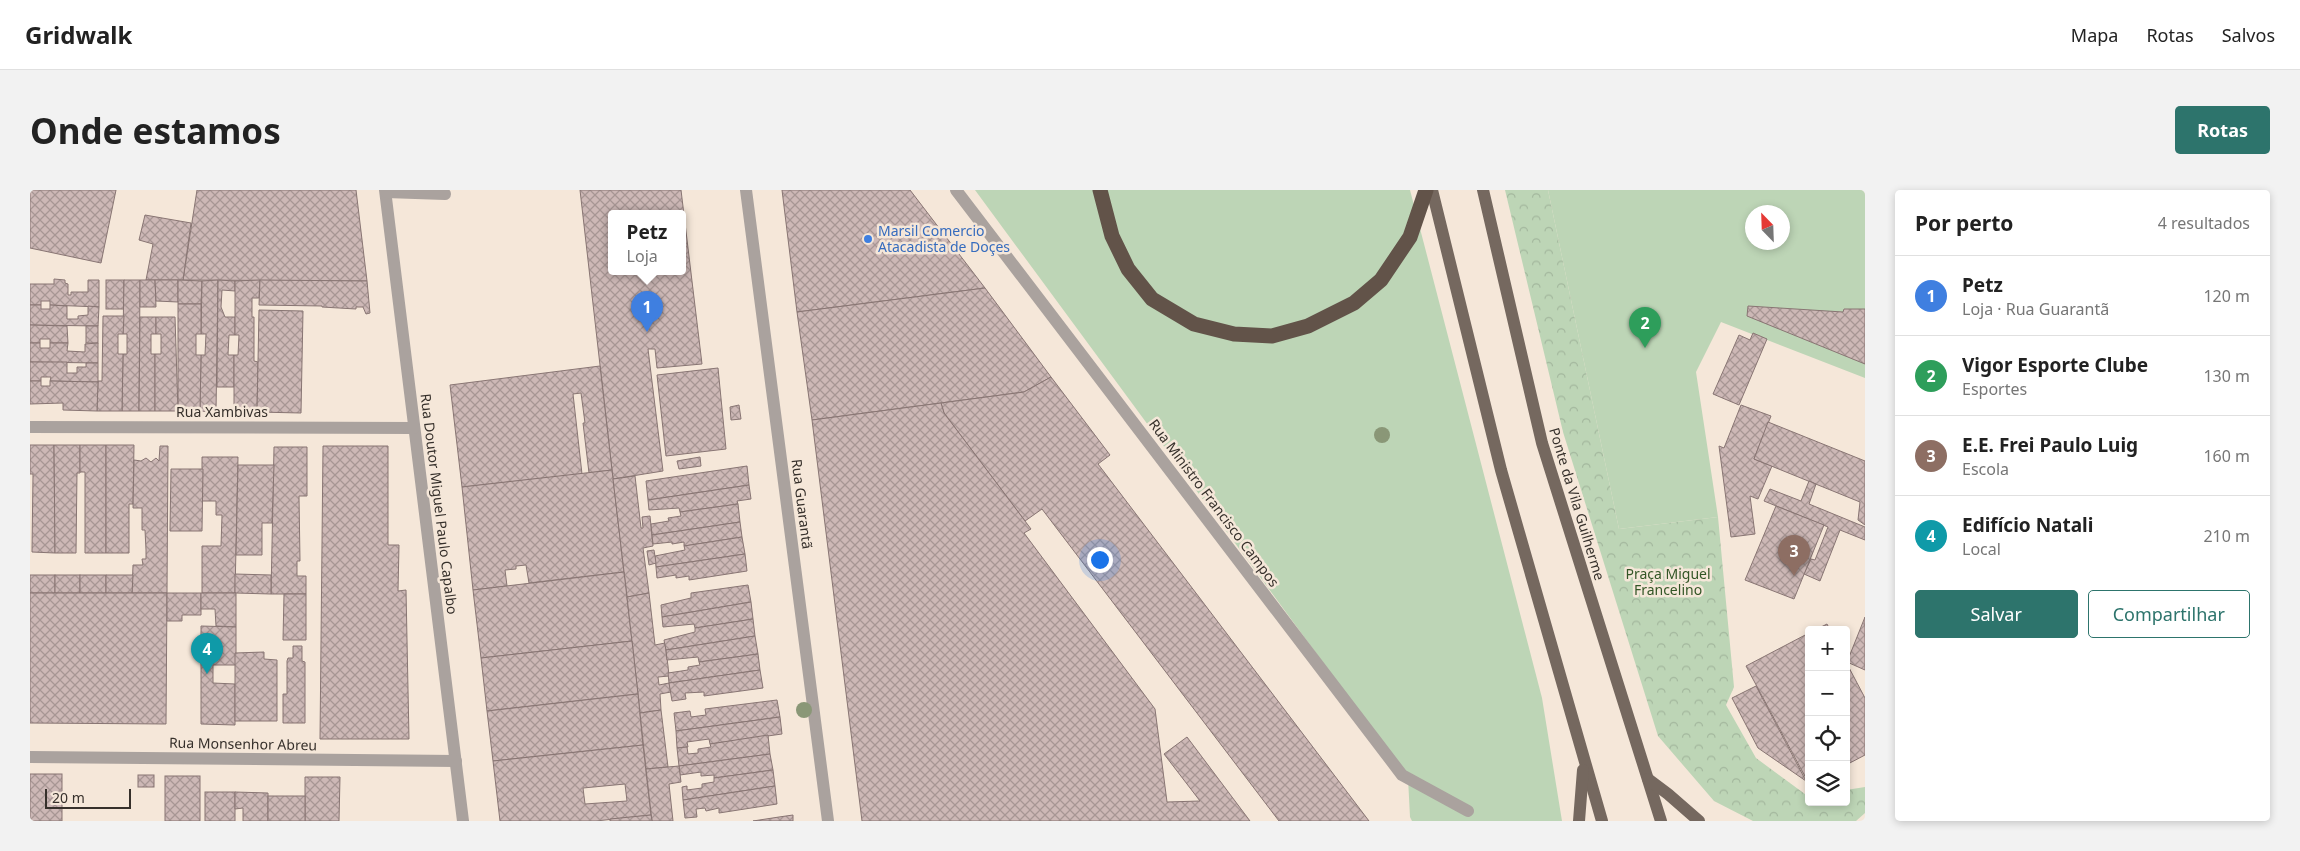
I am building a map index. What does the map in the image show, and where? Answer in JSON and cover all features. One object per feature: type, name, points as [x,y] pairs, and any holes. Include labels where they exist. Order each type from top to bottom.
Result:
[{"type":"highway","points":[[1100,190],[1112,236],[1128,269],[1152,299],[1194,324],[1234,334],[1272,336],[1308,326],[1354,303],[1381,280],[1410,237],[1426,190]]},
{"type":"main road","points":[[1432,190],[1501,470],[1602,821]]},
{"type":"main road","name":"Ponte da Vila Guilherme","points":[[1483,190],[1542,443],[1661,821]]},
{"type":"main road","points":[[1579,821],[1584,763]]},
{"type":"main road","points":[[1648,779],[1699,821]]},
{"type":"street","name":"Rua Guarantã","points":[[746,190],[828,821]]},
{"type":"street","name":"Rua Ministro Francisco Campos","points":[[956,190],[1402,775],[1468,811]]},
{"type":"street","points":[[386,191],[445,194]]},
{"type":"street","name":"Rua Doutor Miguel Paulo Capalbo","points":[[386,191],[462,821]]},
{"type":"street","name":"Rua Xambivas","points":[[30,427],[414,428]]},
{"type":"street","name":"Rua Monsenhor Abreu","points":[[30,757],[456,761]]},
{"type":"green space","points":[[975,190],[1410,190],[1542,698],[1562,821],[1412,821],[1410,817],[1408,778]]},
{"type":"green space","name":"Praça Miguel Francelino","points":[[1505,190],[1548,190],[1619,529],[1718,517],[1734,687],[1726,705],[1756,758],[1805,794],[1805,806],[1850,806],[1850,789],[1865,787],[1865,813],[1856,821],[1753,821],[1714,801],[1658,736],[1563,432]]},
{"type":"green space","points":[[1548,190],[1865,190],[1865,378],[1721,322],[1696,372],[1718,517],[1619,529]]},
{"type":"building","points":[[30,190],[116,190],[101,263],[30,248]]},
{"type":"building","points":[[197,190],[356,190],[367,281],[183,280]]},
{"type":"building","points":[[580,190],[681,190],[683,210],[608,210],[608,275],[686,275],[686,231],[702,364],[657,368],[655,349],[648,349],[663,471],[613,479]]},
{"type":"building","name":"Marsil Comercio Atacadista de Doçes","points":[[782,190],[910,190],[985,288],[797,312]]},
{"type":"building","points":[[145,215],[191,223],[183,280],[146,280],[153,244],[139,240]]},
{"type":"building","points":[[54,279],[65,280],[65,283],[68,284],[68,295],[71,295],[71,292],[88,292],[88,280],[99,280],[99,307],[50,305],[50,301],[41,301],[41,305],[30,305],[30,284],[54,284]]},
{"type":"building","points":[[106,280],[124,280],[124,309],[106,309]]},
{"type":"building","points":[[124,280],[140,280],[139,411],[122,411],[123,354],[127,354],[127,334],[123,334]]},
{"type":"building","points":[[140,280],[155,280],[156,307],[140,307]]},
{"type":"building","points":[[155,280],[178,280],[178,302],[156,301]]},
{"type":"building","points":[[178,280],[202,281],[201,304],[178,304]]},
{"type":"building","points":[[218,280],[216,412],[200,411],[201,355],[205,355],[206,334],[201,334],[202,281]]},
{"type":"building","points":[[218,280],[235,281],[235,291],[222,290],[221,307],[225,317],[235,317],[235,335],[229,335],[228,355],[234,355],[234,387],[217,387]]},
{"type":"building","points":[[260,280],[259,298],[252,298],[254,361],[258,362],[257,412],[234,412],[234,355],[238,355],[239,335],[235,335],[235,281]]},
{"type":"building","points":[[260,280],[367,281],[370,313],[366,314],[363,307],[356,307],[356,309],[322,306],[259,305]]},
{"type":"building","points":[[985,288],[1051,377],[1024,392],[812,420],[797,312]]},
{"type":"building","points":[[178,304],[201,304],[201,334],[196,334],[196,355],[201,355],[200,411],[178,411]]},
{"type":"building","points":[[30,305],[41,305],[41,309],[50,309],[50,305],[67,306],[67,319],[78,319],[78,316],[88,315],[88,306],[99,307],[98,326],[30,325]]},
{"type":"building","points":[[1748,306],[1843,312],[1844,309],[1865,309],[1865,364],[1747,316]]},
{"type":"building","points":[[259,310],[303,311],[301,413],[257,412]]},
{"type":"building","points":[[103,316],[124,316],[123,334],[118,334],[118,354],[123,354],[122,411],[97,411],[98,381],[102,381]]},
{"type":"building","points":[[140,317],[156,317],[156,334],[151,334],[151,354],[155,354],[155,411],[139,411]]},
{"type":"building","points":[[156,317],[175,317],[178,411],[155,411],[155,354],[161,354],[161,334],[156,334]]},
{"type":"building","points":[[30,325],[67,326],[68,343],[50,343],[50,339],[40,339],[40,343],[30,343]]},
{"type":"building","points":[[86,326],[98,326],[98,343],[86,343]]},
{"type":"building","points":[[1753,333],[1767,339],[1739,405],[1713,394],[1739,335],[1750,340]]},
{"type":"building","points":[[30,343],[40,343],[40,348],[50,348],[50,343],[68,343],[67,351],[85,352],[85,344],[98,343],[98,363],[30,362]]},
{"type":"building","points":[[30,362],[67,362],[67,373],[77,373],[77,367],[86,367],[86,363],[98,363],[98,382],[50,381],[51,377],[41,377],[41,381],[30,381]]},
{"type":"building","points":[[600,366],[612,470],[589,473],[581,393],[573,394],[582,474],[462,487],[450,385]]},
{"type":"building","points":[[718,368],[726,449],[666,456],[657,375]]},
{"type":"building","points":[[1051,377],[1110,455],[1098,464],[1369,821],[1279,821],[1042,509],[1025,521],[944,413],[941,403],[1024,392]]},
{"type":"building","points":[[30,381],[41,381],[41,386],[50,386],[50,381],[98,382],[97,411],[63,410],[63,403],[30,404]]},
{"type":"building","points":[[941,403],[944,413],[1031,529],[1024,533],[1155,709],[1167,802],[1200,801],[1164,754],[1187,737],[1250,821],[862,821],[812,420]]},
{"type":"building","points":[[739,405],[741,419],[731,420],[730,407]]},
{"type":"building","points":[[1741,405],[1771,416],[1754,459],[1772,466],[1758,499],[1750,496],[1755,534],[1731,537],[1719,446],[1724,448]]},
{"type":"building","points":[[1768,422],[1865,461],[1865,525],[1858,520],[1860,502],[1754,459]]},
{"type":"building","points":[[30,445],[54,445],[55,553],[32,552],[33,474],[30,474]]},
{"type":"building","points":[[54,445],[80,445],[80,473],[77,473],[76,553],[55,553]]},
{"type":"building","points":[[80,445],[106,445],[106,553],[85,553],[85,472],[80,472]]},
{"type":"building","points":[[106,445],[134,445],[133,504],[129,504],[129,553],[106,553]]},
{"type":"building","points":[[160,446],[168,446],[167,593],[132,593],[133,565],[143,565],[142,559],[146,559],[145,530],[142,530],[142,508],[133,508],[134,460],[141,461],[146,458],[151,462],[156,458],[159,461]]},
{"type":"building","points":[[323,446],[388,446],[388,545],[399,545],[398,591],[406,590],[409,739],[320,739]]},
{"type":"building","points":[[274,447],[307,447],[307,496],[299,496],[300,561],[297,561],[297,576],[306,576],[306,594],[271,594]]},
{"type":"building","points":[[202,457],[238,457],[235,593],[202,593],[202,546],[221,546],[222,515],[216,515],[216,501],[202,501]]},
{"type":"building","points":[[700,457],[701,466],[679,469],[677,461]]},
{"type":"building","points":[[238,465],[274,465],[272,523],[262,523],[262,555],[236,555]]},
{"type":"building","points":[[747,466],[749,485],[648,500],[646,481]]},
{"type":"building","points":[[171,469],[203,469],[202,531],[170,531]]},
{"type":"building","points":[[612,470],[624,572],[529,583],[526,565],[516,566],[516,569],[505,570],[507,586],[473,590],[462,487]]},
{"type":"building","points":[[635,476],[641,528],[643,528],[642,517],[650,516],[653,546],[643,548],[649,593],[627,597],[613,479]]},
{"type":"building","points":[[1809,481],[1816,484],[1809,504],[1865,527],[1865,540],[1840,530],[1820,581],[1804,574],[1811,559],[1815,560],[1828,527],[1764,501],[1770,489],[1801,501]]},
{"type":"building","points":[[749,485],[751,499],[737,501],[738,504],[680,512],[679,508],[649,510],[648,500]]},
{"type":"building","points":[[738,504],[740,522],[652,535],[651,524],[669,521],[668,518],[681,516],[680,512]]},
{"type":"building","points":[[1776,506],[1824,525],[1794,599],[1745,580]]},
{"type":"building","points":[[740,522],[742,537],[684,546],[684,542],[653,544],[652,535]]},
{"type":"building","points":[[742,537],[745,554],[656,567],[655,556],[685,550],[684,546]]},
{"type":"building","points":[[654,550],[656,563],[649,565],[647,551]]},
{"type":"building","points":[[745,554],[747,571],[689,580],[689,576],[676,578],[676,575],[657,578],[656,567]]},
{"type":"building","points":[[624,572],[632,641],[481,658],[473,590]]},
{"type":"building","points":[[235,574],[271,575],[271,594],[235,593]]},
{"type":"building","points":[[30,575],[55,575],[55,593],[30,593]]},
{"type":"building","points":[[55,575],[80,575],[80,593],[55,593]]},
{"type":"building","points":[[80,575],[106,575],[106,593],[80,593]]},
{"type":"building","points":[[106,575],[133,575],[132,593],[106,593]]},
{"type":"building","points":[[748,585],[751,602],[662,617],[661,605],[691,598],[691,593]]},
{"type":"building","points":[[30,593],[167,593],[166,724],[30,723]]},
{"type":"building","points":[[167,593],[201,593],[201,615],[182,615],[182,621],[167,621]]},
{"type":"building","points":[[201,593],[236,593],[236,627],[216,626],[215,609],[201,609]]},
{"type":"building","points":[[649,593],[655,645],[665,643],[668,666],[669,676],[658,677],[659,685],[669,683],[671,692],[660,694],[661,710],[640,713],[627,597]]},
{"type":"building","points":[[284,594],[306,594],[306,640],[283,640]]},
{"type":"building","points":[[751,602],[753,619],[695,628],[694,624],[663,627],[662,617]]},
{"type":"building","points":[[1865,617],[1865,670],[1850,663],[1850,654]]},
{"type":"building","points":[[753,619],[755,636],[666,650],[664,640],[695,632],[695,628]]},
{"type":"building","points":[[201,626],[236,627],[236,665],[213,665],[213,683],[235,684],[235,725],[201,724]]},
{"type":"building","points":[[1805,635],[1805,777],[1746,666]]},
{"type":"building","points":[[755,636],[758,654],[699,662],[698,657],[667,660],[666,650]]},
{"type":"building","points":[[632,641],[638,694],[487,711],[481,658]]},
{"type":"building","points":[[293,646],[302,646],[302,661],[305,662],[305,723],[283,723],[283,694],[287,694],[287,661],[288,658],[293,658]]},
{"type":"building","points":[[264,652],[264,659],[277,660],[277,721],[235,721],[235,653]]},
{"type":"building","points":[[758,654],[760,670],[669,683],[668,673],[688,670],[688,667],[700,665],[699,662]]},
{"type":"building","points":[[760,670],[763,688],[704,696],[704,692],[685,693],[686,699],[672,701],[669,683]]},
{"type":"building","points":[[1850,670],[1865,698],[1865,755],[1850,763]]},
{"type":"building","points":[[1756,686],[1805,780],[1758,748],[1732,698]]},
{"type":"building","points":[[638,694],[643,745],[493,761],[487,711]]},
{"type":"building","points":[[777,700],[780,717],[676,731],[674,713],[690,711],[691,717],[706,715],[705,709]]},
{"type":"building","points":[[661,710],[668,767],[646,769],[640,713]]},
{"type":"building","points":[[780,717],[782,734],[710,744],[709,739],[687,742],[688,747],[677,748],[676,731]]},
{"type":"building","points":[[768,735],[770,754],[679,766],[677,748],[687,747],[688,754],[698,753],[698,749],[711,747],[710,744]]},
{"type":"building","points":[[643,745],[651,815],[596,821],[500,821],[493,761]],"holes":[[[625,784],[627,801],[585,804],[583,788]]]},
{"type":"building","points":[[770,754],[773,770],[714,778],[714,775],[701,776],[701,772],[680,775],[679,766]]},
{"type":"building","points":[[679,766],[681,782],[669,784],[673,821],[652,821],[646,769]]},
{"type":"building","points":[[773,770],[775,786],[683,800],[682,787],[687,786],[687,790],[702,788],[702,784],[714,782],[714,778]]},
{"type":"building","points":[[30,774],[62,774],[62,821],[30,821]]},
{"type":"building","points":[[138,775],[154,775],[154,787],[138,787]]},
{"type":"building","points":[[165,776],[200,776],[200,821],[165,821]]},
{"type":"building","points":[[305,777],[340,777],[339,821],[305,821]]},
{"type":"building","points":[[775,786],[777,804],[719,813],[719,808],[706,811],[705,808],[696,809],[697,817],[685,818],[683,800]]},
{"type":"building","points":[[205,792],[235,792],[235,821],[205,821]]},
{"type":"building","points":[[235,792],[268,793],[268,821],[243,821],[243,808],[235,809]]},
{"type":"building","points":[[268,796],[305,796],[305,821],[268,821]]},
{"type":"building","points":[[651,815],[652,821],[610,821],[610,819]]},
{"type":"building","points":[[793,815],[793,821],[753,821],[779,817]]},
{"type":"place","name":"Marsil Comercio Atacadista de Doçes","points":[[868,239]]},
{"type":"place","name":"Petz","points":[[647,332]]},
{"type":"place","name":"Vigor Esporte Clube","points":[[1645,348]]},
{"type":"place","name":"E.E. Frei Paulo Luig","points":[[1794,576]]},
{"type":"place","name":"Edifício Natali","points":[[207,674]]}]
